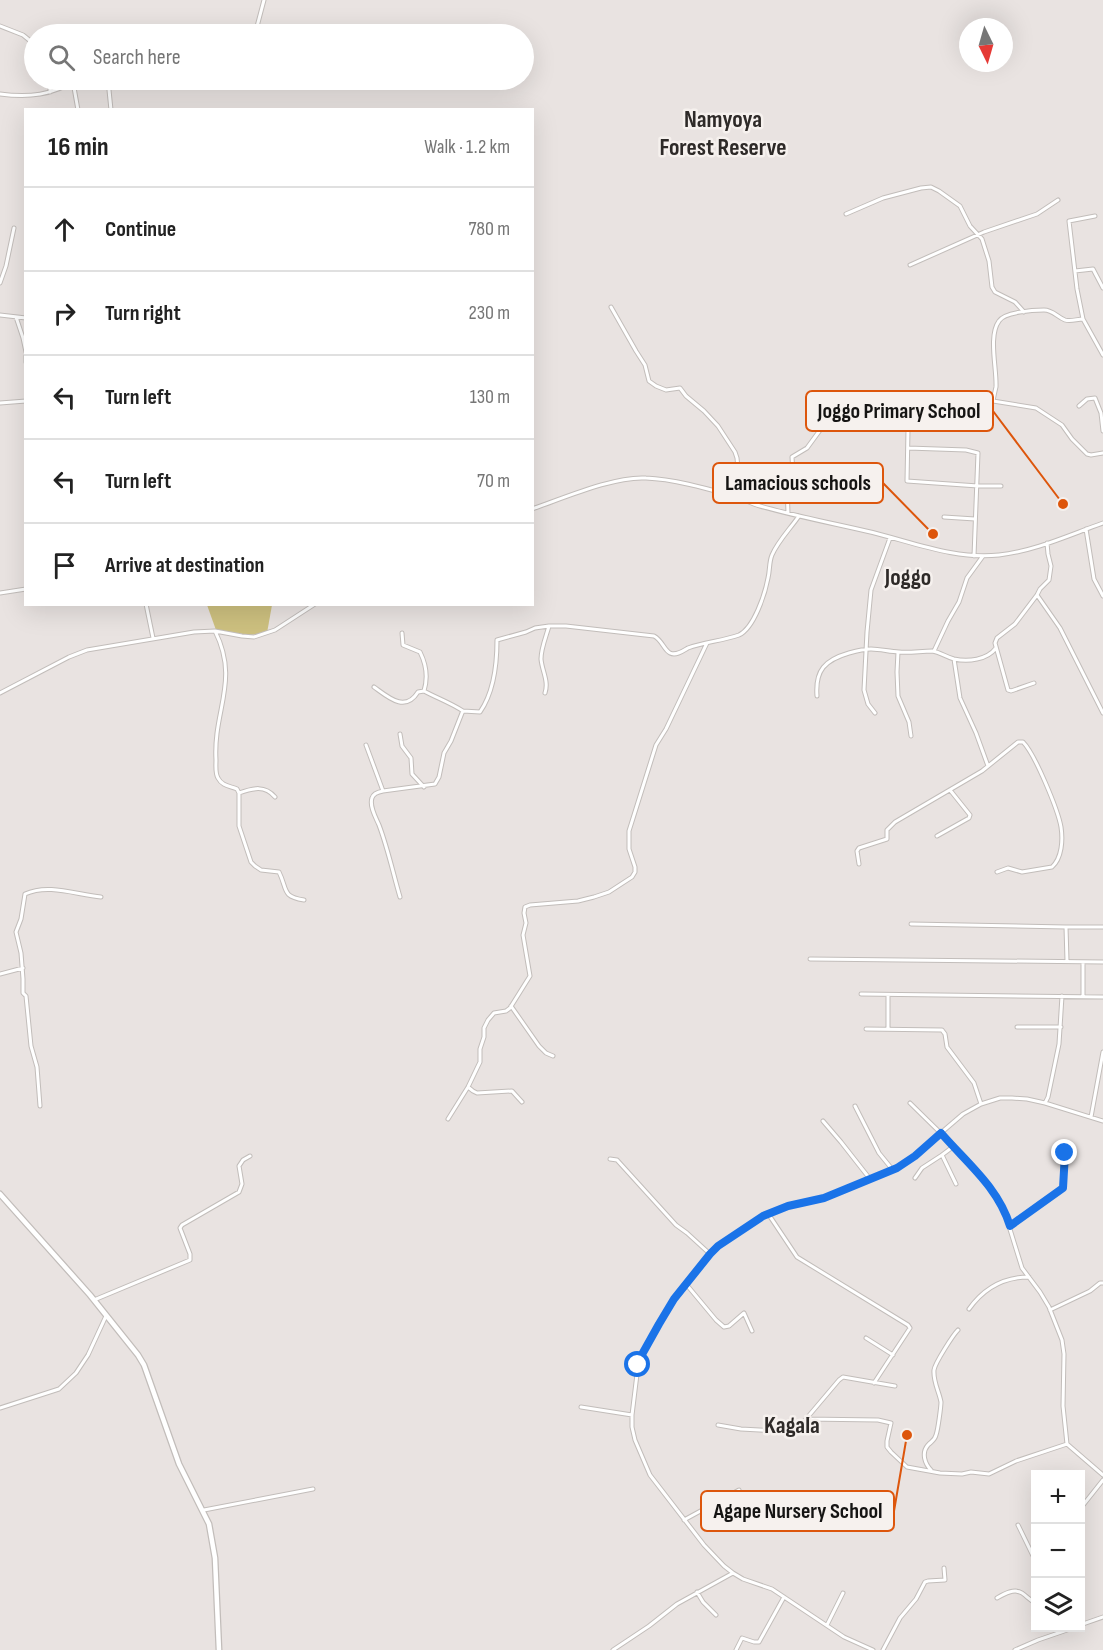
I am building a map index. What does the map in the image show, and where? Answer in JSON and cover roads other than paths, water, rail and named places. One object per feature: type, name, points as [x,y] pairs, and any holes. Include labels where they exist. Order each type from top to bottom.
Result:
[{"type":"street","points":[[258,24],[264,0]]},
{"type":"street","points":[[0,26],[24,36]]},
{"type":"street","points":[[0,94],[34,95],[57,90]]},
{"type":"street","points":[[74,90],[78,108]]},
{"type":"street","points":[[109,90],[111,108]]},
{"type":"street","points":[[846,214],[883,198],[921,188],[931,187],[939,191],[960,206],[970,226],[982,239],[995,292],[1015,302],[1024,312]]},
{"type":"street","points":[[910,265],[979,235],[1037,214],[1058,200]]},
{"type":"street","points":[[1095,216],[1069,221],[1083,319],[1103,355]]},
{"type":"street","points":[[0,283],[14,228]]},
{"type":"street","points":[[1075,271],[1093,269],[1103,288]]},
{"type":"street","points":[[611,307],[645,365],[650,381],[666,390],[680,388],[723,432],[737,458],[741,499]]},
{"type":"street","points":[[993,400],[996,383],[993,351],[998,321],[1009,315],[1044,310],[1052,311],[1064,320],[1083,319]]},
{"type":"street","points":[[0,315],[24,318]]},
{"type":"street","points":[[16,318],[24,343]]},
{"type":"street","points":[[1079,406],[1087,399],[1095,398],[1101,413],[1103,431]]},
{"type":"street","points":[[966,403],[993,400],[1036,408],[1062,425],[1071,439],[1087,454],[1103,453]]},
{"type":"street","points":[[0,403],[24,401]]},
{"type":"street","points":[[788,513],[787,483],[793,474],[792,457],[806,450],[834,411],[844,402],[854,404],[866,414],[871,424],[908,430],[907,481],[1001,486]]},
{"type":"street","points":[[908,448],[966,450],[978,453],[974,556]]},
{"type":"street","points":[[534,507],[614,482],[647,478],[665,480],[931,549],[974,556],[1012,553],[1034,548],[1103,523]]},
{"type":"street","points":[[374,687],[398,702],[411,700],[418,692],[424,691],[463,711],[480,712],[488,700],[496,664],[497,640],[535,628],[566,626],[654,636],[661,640],[667,651],[674,654],[739,635],[745,632],[758,611],[766,586],[771,558],[798,516]]},
{"type":"street","points":[[944,517],[975,519]]},
{"type":"street","points":[[1086,530],[1094,579],[1103,596]]},
{"type":"street","points":[[874,713],[865,696],[871,590],[890,538]]},
{"type":"street","points":[[1034,683],[1008,690],[995,644],[1016,624],[1040,589],[1049,580],[1052,566],[1047,543]]},
{"type":"street","points":[[934,651],[959,602],[967,578],[984,556]]},
{"type":"street","points":[[0,593],[24,589]]},
{"type":"street","points":[[1037,595],[1060,628],[1103,713]]},
{"type":"street","points":[[146,606],[153,638]]},
{"type":"street","points":[[0,693],[77,653],[194,632],[214,631],[249,637],[275,630],[312,606]]},
{"type":"street","points":[[545,693],[547,682],[541,660],[549,626]]},
{"type":"street","points":[[214,631],[222,648],[226,681],[215,745],[216,776],[223,784],[237,789],[239,793],[239,826],[251,861],[261,870],[279,872],[287,894],[304,900]]},
{"type":"street","points":[[402,633],[403,645],[420,652],[425,663],[426,686],[424,691]]},
{"type":"street","points":[[448,1119],[480,1062],[480,1049],[488,1020],[494,1013],[506,1011],[512,1006],[530,976],[523,935],[526,926],[525,907],[578,901],[603,894],[632,877],[635,872],[629,849],[629,831],[656,745],[662,738],[707,644]]},
{"type":"street","points":[[817,696],[817,680],[824,666],[840,655],[866,649],[898,652],[934,651],[954,659],[979,658],[991,654],[996,648]]},
{"type":"street","points":[[898,652],[898,696],[909,722],[911,736]]},
{"type":"street","points":[[954,659],[960,698],[988,766]]},
{"type":"street","points":[[400,897],[388,849],[372,804],[372,797],[382,791],[433,786],[437,782],[444,753],[463,711]]},
{"type":"street","points":[[400,734],[402,746],[411,758],[412,774],[424,787]]},
{"type":"street","points":[[859,864],[857,851],[859,848],[888,839],[887,830],[895,822],[988,766],[1018,742],[1023,742],[1049,790],[1061,828],[1060,857],[1052,867],[1022,872],[1008,868],[997,872]]},
{"type":"street","points":[[366,745],[382,791]]},
{"type":"street","points":[[239,793],[261,788],[267,789],[275,797]]},
{"type":"street","points":[[937,836],[969,818],[970,815],[950,789]]},
{"type":"street","points":[[40,1106],[37,1067],[31,1046],[26,996],[22,990],[21,953],[16,932],[21,919],[25,894],[47,889],[101,897]]},
{"type":"street","points":[[911,924],[1103,927]]},
{"type":"street","points":[[1066,927],[1067,961]]},
{"type":"street","points":[[810,958],[1103,962]]},
{"type":"street","points":[[1083,962],[1083,996]]},
{"type":"street","points":[[0,974],[22,968]]},
{"type":"street","points":[[861,994],[1103,997]]},
{"type":"street","points":[[888,995],[888,1029]]},
{"type":"street","points":[[1045,1103],[1054,1066],[1062,996]]},
{"type":"street","points":[[512,1006],[539,1047],[553,1056]]},
{"type":"street","points":[[1017,1027],[1060,1027]]},
{"type":"street","points":[[866,1029],[942,1030],[945,1034],[946,1047],[974,1083],[981,1104]]},
{"type":"street","points":[[1092,1117],[1103,1052]]},
{"type":"street","points":[[468,1087],[475,1092],[512,1091],[522,1102]]},
{"type":"street","points":[[873,1650],[844,1637],[772,1589],[733,1573],[704,1545],[684,1520],[650,1475],[635,1440],[632,1415],[640,1358],[686,1284],[718,1246],[757,1219],[788,1206],[824,1198],[892,1169],[915,1156],[963,1114],[981,1104],[1000,1098],[1012,1098],[1045,1103],[1103,1121]]},
{"type":"street","points":[[910,1103],[954,1146],[984,1179],[1000,1201],[1022,1268],[1040,1292],[1059,1330],[1064,1347],[1064,1406],[1067,1444],[1103,1477],[1085,1502]]},
{"type":"street","points":[[855,1107],[879,1153],[892,1169]]},
{"type":"street","points":[[823,1121],[870,1179]]},
{"type":"street","points":[[915,1179],[922,1168],[954,1146]]},
{"type":"street","points":[[1010,1226],[1063,1188],[1065,1153]]},
{"type":"street","points":[[942,1155],[956,1184]]},
{"type":"street","points":[[94,1300],[190,1260],[180,1228],[182,1224],[239,1192],[242,1184],[239,1166],[250,1156]]},
{"type":"street","points":[[610,1159],[617,1160],[676,1225],[710,1254]]},
{"type":"street","points":[[0,1194],[94,1300],[144,1365],[179,1464],[210,1524],[215,1558],[219,1650]]},
{"type":"street","points":[[769,1214],[797,1257],[910,1328],[874,1383]]},
{"type":"street","points":[[969,1309],[991,1286],[1011,1278],[1029,1277]]},
{"type":"street","points":[[1050,1310],[1103,1283]]},
{"type":"street","points":[[686,1284],[724,1327],[729,1326],[744,1313],[752,1331]]},
{"type":"street","points":[[0,1408],[59,1389],[76,1373],[88,1355],[106,1316]]},
{"type":"street","points":[[932,1472],[925,1463],[924,1451],[936,1436],[941,1409],[934,1370],[936,1362],[958,1330]]},
{"type":"street","points":[[866,1338],[893,1355]]},
{"type":"street","points":[[718,1425],[794,1432],[843,1377],[895,1386]]},
{"type":"street","points":[[581,1407],[632,1415]]},
{"type":"street","points":[[806,1419],[878,1420],[891,1423],[887,1447],[907,1467],[950,1474],[971,1472],[989,1474],[1016,1461],[1067,1444]]},
{"type":"street","points":[[204,1510],[313,1489]]},
{"type":"street","points":[[684,1520],[739,1490]]},
{"type":"street","points":[[1018,1526],[1031,1552]]},
{"type":"street","points":[[883,1650],[900,1618],[916,1599],[925,1582],[945,1580],[944,1568]]},
{"type":"street","points":[[613,1650],[697,1592],[733,1573]]},
{"type":"street","points":[[996,1598],[1014,1591],[1022,1593],[1031,1601]]},
{"type":"street","points":[[697,1592],[716,1615]]},
{"type":"street","points":[[827,1625],[843,1593]]},
{"type":"street","points":[[736,1650],[742,1638],[759,1642],[784,1597]]},
{"type":"street","points":[[1085,1623],[1103,1617]]},
{"type":"street","points":[[1015,1650],[1062,1632]]},
{"type":"place","name":"Joggo Primary School","points":[[1063,504]]},
{"type":"place","name":"Lamacious schools","points":[[933,534]]},
{"type":"place","name":"Agape Nursery School","points":[[907,1435]]},
{"type":"district","name":"Namyoya Forest Reserve","points":[[723,133]]},
{"type":"district","name":"Joggo","points":[[908,577]]},
{"type":"district","name":"Kagala","points":[[792,1425]]}]
